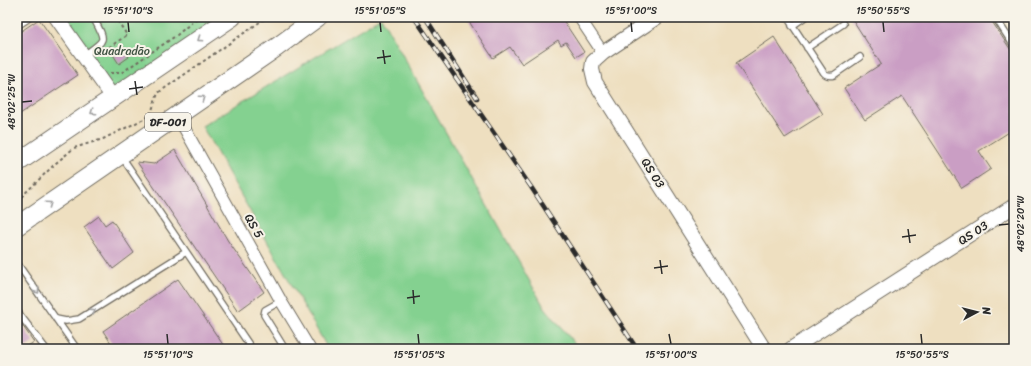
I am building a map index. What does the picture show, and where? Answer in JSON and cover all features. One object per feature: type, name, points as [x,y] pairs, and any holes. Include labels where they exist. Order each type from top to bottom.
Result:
[{"type":"highway","points":[[17,163],[114,99],[232,17]]},
{"type":"highway","name":"DF-001","points":[[17,226],[277,47],[318,17]]},
{"type":"street","points":[[17,23],[26,17]]},
{"type":"street","points":[[56,17],[114,99]]},
{"type":"street","points":[[579,17],[603,53]]},
{"type":"street","name":"QS 03","points":[[657,17],[603,53],[593,62],[592,69],[595,82],[764,349]]},
{"type":"street","name":"QS 5","points":[[177,115],[310,349]]},
{"type":"street","name":"QS 03","points":[[791,349],[1014,206]]},
{"type":"lane","points":[[83,55],[101,44],[102,35],[93,17]]},
{"type":"lane","points":[[787,17],[824,73],[830,76],[860,57]]},
{"type":"lane","points":[[792,26],[805,17]]},
{"type":"lane","points":[[995,17],[1014,46]]},
{"type":"lane","points":[[807,48],[843,24]]},
{"type":"lane","points":[[121,155],[252,349]]},
{"type":"lane","points":[[56,319],[66,321],[80,319],[186,252]]},
{"type":"lane","points":[[17,263],[76,349]]},
{"type":"lane","points":[[281,300],[265,310],[264,315],[285,349]]},
{"type":"lane","points":[[17,312],[46,349]]},
{"type":"path","points":[[99,55],[128,35],[115,17]]},
{"type":"path","points":[[106,67],[110,73],[121,73],[177,35],[198,17]]},
{"type":"path","points":[[17,201],[56,163],[74,148],[103,139],[150,116],[158,93],[266,17]]},
{"type":"green space","name":"Quadradão","points":[[58,17],[221,17],[114,99]]},
{"type":"green space","points":[[381,17],[543,305],[579,349],[328,349],[202,126]]},
{"type":"building","points":[[466,17],[561,17],[584,52],[576,57],[566,42],[561,45],[558,40],[522,64],[510,47],[493,58]]},
{"type":"building","points":[[851,17],[989,17],[1014,55],[1014,129],[979,151],[991,169],[962,188],[902,96],[865,120],[844,88],[881,64]]},
{"type":"building","points":[[39,19],[78,75],[17,116],[17,34]]},
{"type":"building","points":[[774,37],[823,114],[785,138],[736,63]]},
{"type":"building","points":[[123,46],[129,57],[119,64],[112,53]]},
{"type":"building","points":[[175,150],[228,241],[264,292],[238,311],[137,162],[154,164]]},
{"type":"building","points":[[99,216],[105,225],[112,220],[134,253],[113,269],[84,227]]},
{"type":"building","points":[[178,279],[226,349],[115,349],[103,331]]},
{"type":"building","points":[[17,318],[34,342],[23,349],[17,349]]},
{"type":"railway","points":[[414,17],[531,187],[637,349]]},
{"type":"railway","points":[[425,17],[477,98]]}]
